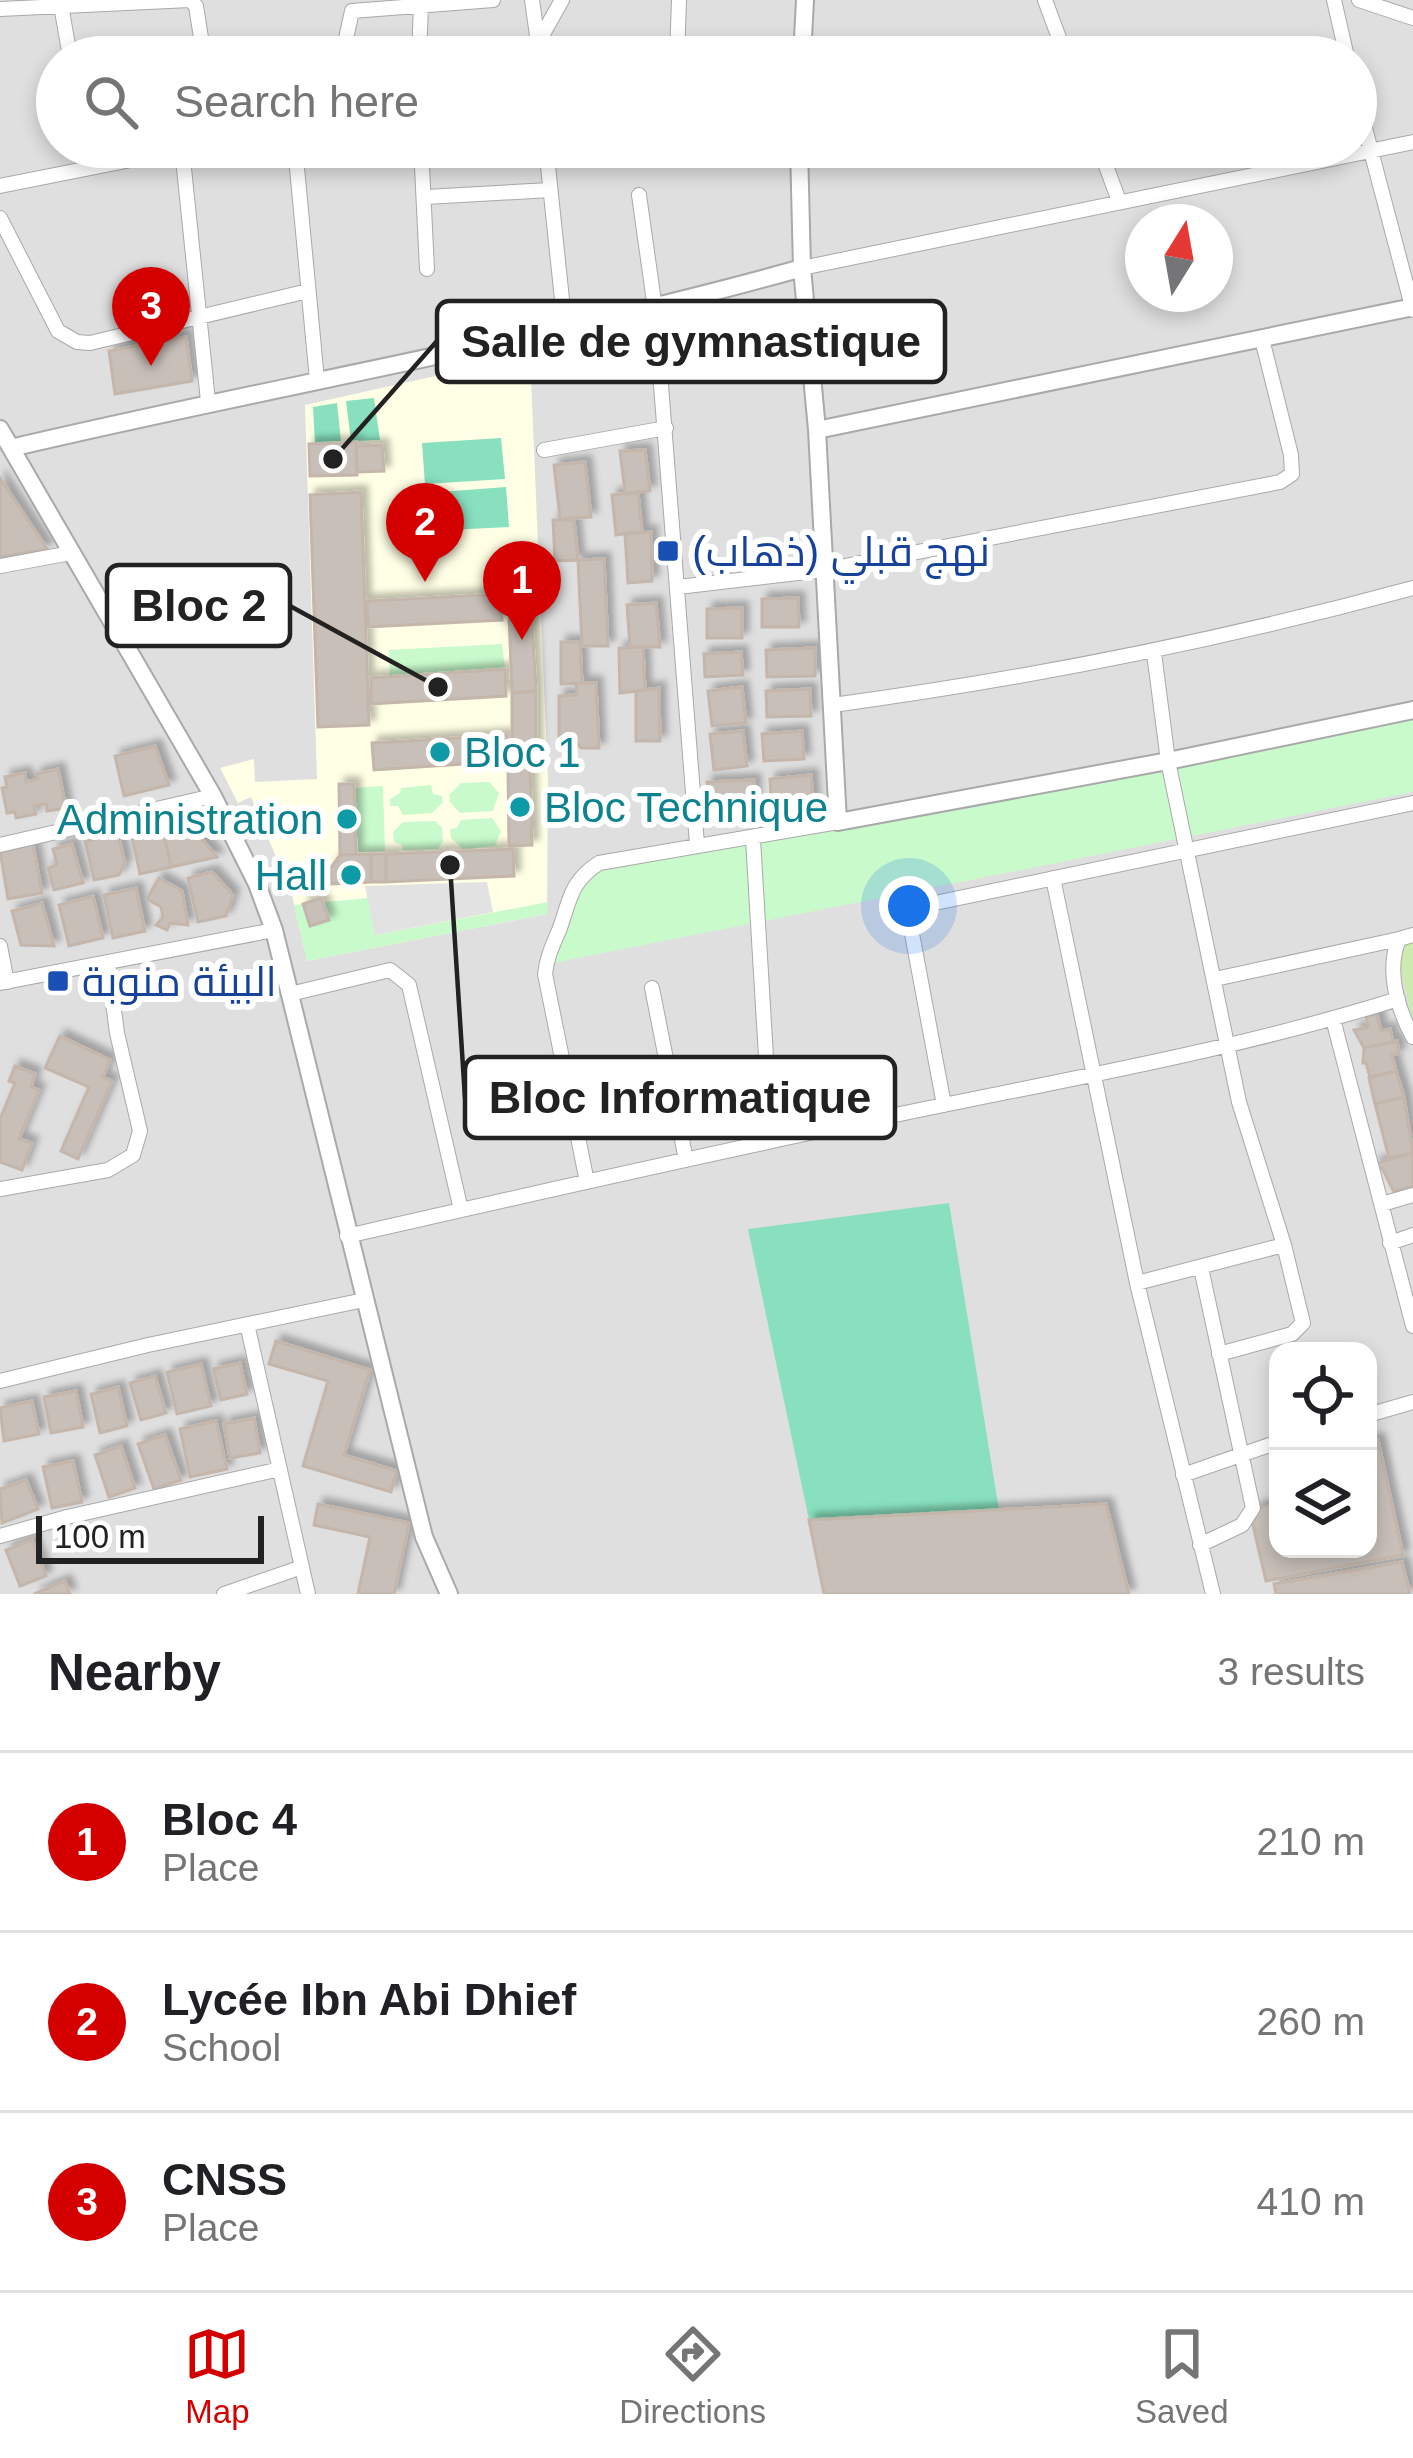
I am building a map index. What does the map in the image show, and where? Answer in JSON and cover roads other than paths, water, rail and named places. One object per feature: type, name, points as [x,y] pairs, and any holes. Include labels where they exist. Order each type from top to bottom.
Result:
[{"type":"street","points":[[0,9],[190,0],[196,6],[201,36]]},
{"type":"street","points":[[344,36],[352,11],[383,4],[493,0]]},
{"type":"street","points":[[532,0],[539,36]]},
{"type":"street","points":[[542,36],[562,0]]},
{"type":"street","points":[[677,36],[679,0]]},
{"type":"street","points":[[803,36],[805,0]]},
{"type":"street","points":[[1045,0],[1058,36]]},
{"type":"street","points":[[1334,0],[1342,36]]},
{"type":"street","points":[[1359,0],[1412,21]]},
{"type":"street","points":[[61,4],[66,36]]},
{"type":"street","points":[[420,36],[421,4]]},
{"type":"street","points":[[1377,150],[1413,142]]},
{"type":"street","points":[[0,186],[80,168]]},
{"type":"street","points":[[190,168],[197,317],[208,401]]},
{"type":"street","points":[[297,168],[317,380]]},
{"type":"street","points":[[423,168],[427,269]]},
{"type":"street","points":[[548,168],[565,328]]},
{"type":"street","points":[[800,168],[838,822]]},
{"type":"street","points":[[1108,168],[1120,201]]},
{"type":"street","points":[[11,448],[208,401],[655,309],[802,268],[1288,168]]},
{"type":"street","points":[[817,430],[1413,308],[1374,168]]},
{"type":"street","points":[[426,197],[550,190]]},
{"type":"street","points":[[639,195],[666,428],[697,844]]},
{"type":"street","points":[[0,218],[58,331],[90,343],[308,291]]},
{"type":"street","points":[[678,587],[824,570],[1288,478],[1291,455],[1262,339]]},
{"type":"street","points":[[544,450],[666,428]]},
{"type":"street","points":[[0,429],[213,796],[257,884],[274,930],[424,1537],[449,1594]]},
{"type":"street","points":[[0,566],[71,553]]},
{"type":"street","points":[[833,705],[999,682],[1154,653],[1413,588]]},
{"type":"street","points":[[1154,653],[1168,761],[1239,1102],[1303,1323],[1300,1330],[1219,1354]]},
{"type":"street","points":[[587,1182],[548,993],[547,953],[580,874],[598,863],[1168,761],[1413,710]]},
{"type":"street","points":[[0,845],[213,796]]},
{"type":"street","points":[[944,1105],[910,923],[911,912],[922,903],[1413,803]]},
{"type":"street","points":[[753,838],[771,1141]]},
{"type":"street","points":[[1053,878],[1137,1283],[1214,1594]]},
{"type":"street","points":[[0,946],[3,983],[274,930]]},
{"type":"street","points":[[1215,980],[1406,937]]},
{"type":"street","points":[[1406,937],[1394,960],[1398,999],[1413,1037]]},
{"type":"street","points":[[0,1189],[108,1170],[133,1154],[140,1131],[117,1033],[108,965]]},
{"type":"street","points":[[290,994],[390,970],[409,985],[461,1210]]},
{"type":"street","points":[[652,988],[686,1160]]},
{"type":"street","points":[[347,1236],[771,1141],[1092,1076],[1334,1019],[1398,999]]},
{"type":"street","points":[[1334,1019],[1413,1326]]},
{"type":"street","points":[[1382,1204],[1413,1195]]},
{"type":"street","points":[[1390,1243],[1413,1235]]},
{"type":"street","points":[[1137,1283],[1284,1245]]},
{"type":"street","points":[[1200,1545],[1249,1520],[1253,1508],[1201,1268]]},
{"type":"street","points":[[0,1382],[364,1300]]},
{"type":"street","points":[[247,1324],[308,1594]]},
{"type":"street","points":[[1377,1412],[1413,1402]]},
{"type":"street","points":[[1183,1475],[1269,1445]]},
{"type":"street","points":[[0,1536],[280,1469]]},
{"type":"street","points":[[224,1594],[302,1567]]},
{"type":"place","name":"CNSS","points":[[151,366]]},
{"type":"place","name":"Salle de gymnastique","points":[[333,459]]},
{"type":"place","name":"نهج قبلي (ذهاب)","points":[[668,551]]},
{"type":"place","name":"Lycée Ibn Abi Dhief","points":[[425,582]]},
{"type":"place","name":"Bloc 4","points":[[522,640]]},
{"type":"place","name":"Bloc 2","points":[[438,687]]},
{"type":"place","name":"Bloc 1","points":[[440,752]]},
{"type":"place","name":"Bloc Technique","points":[[520,807]]},
{"type":"place","name":"Administration","points":[[347,819]]},
{"type":"place","name":"Bloc Informatique","points":[[450,865]]},
{"type":"place","name":"Hall","points":[[351,875]]},
{"type":"place","name":"البيئة منوبة","points":[[58,981]]}]
